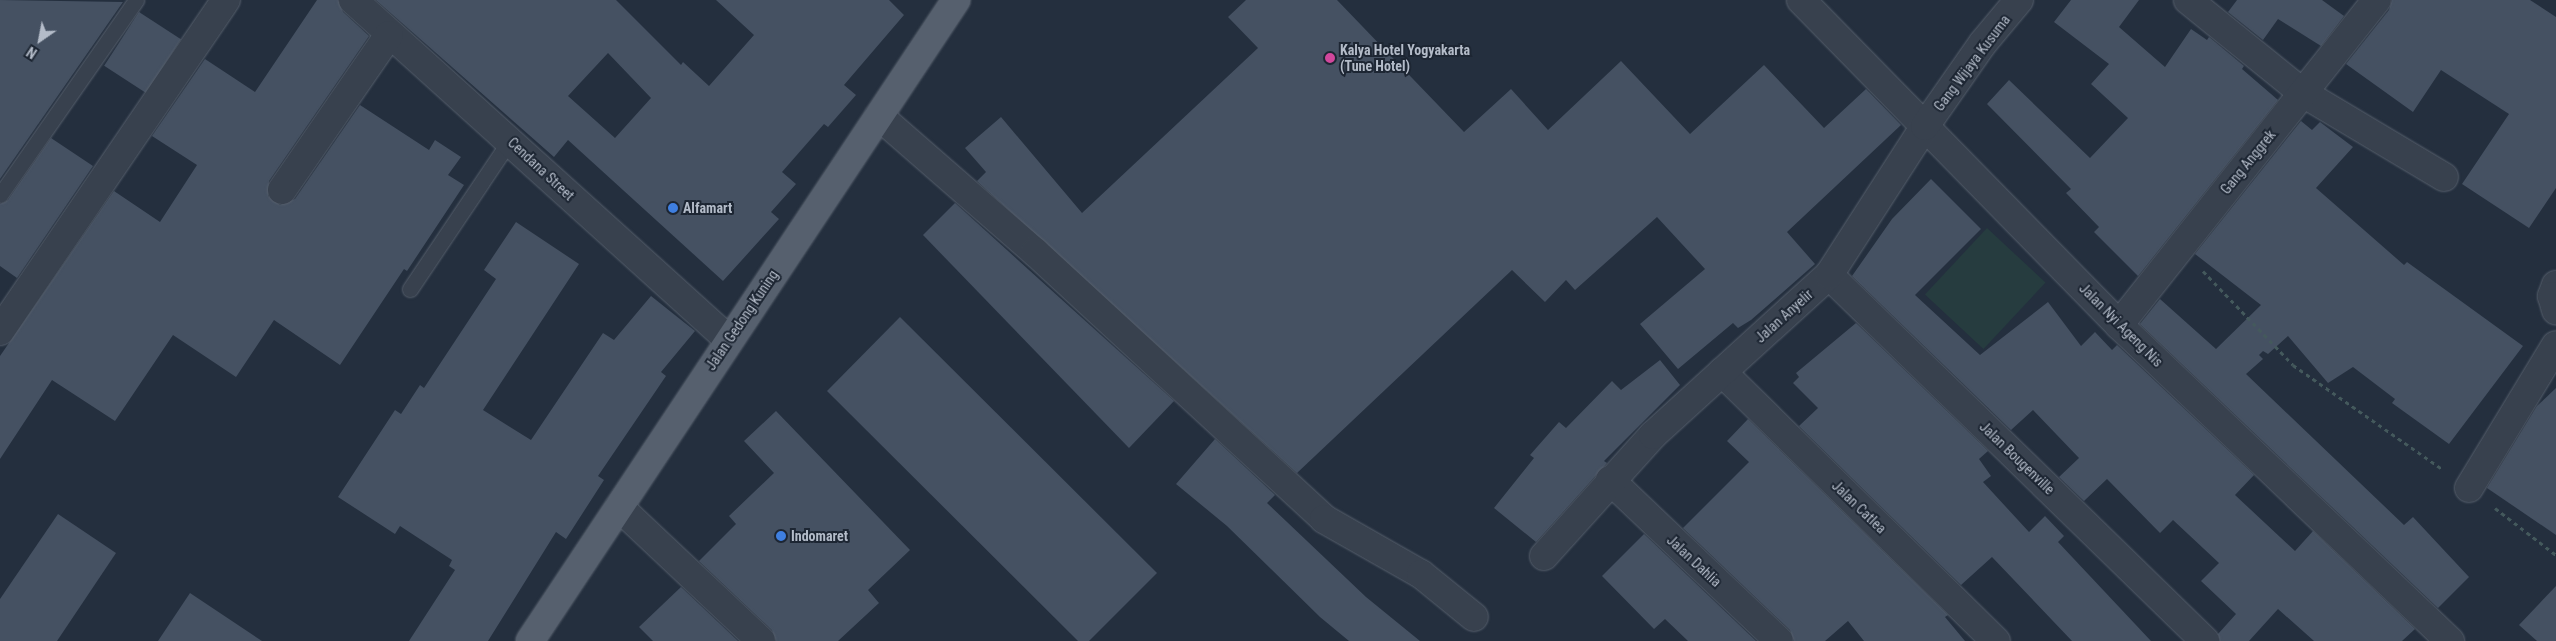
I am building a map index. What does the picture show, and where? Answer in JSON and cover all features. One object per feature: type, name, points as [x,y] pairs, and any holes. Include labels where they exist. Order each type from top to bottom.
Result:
[{"type":"main road","name":"Jalan Gedong Kuning","points":[[530,641],[728,340],[956,0]]},
{"type":"street","points":[[0,331],[226,0]]},
{"type":"street","name":"Cendana Street","points":[[353,0],[389,35],[421,58],[728,340]]},
{"type":"street","name":"Jalan Nyi Ageng Nis","points":[[1801,0],[2119,325],[2450,641]]},
{"type":"street","name":"Gang Wijaya Kusuma","points":[[1925,126],[1983,43],[2019,0]]},
{"type":"street","points":[[2188,0],[2303,93],[2444,176]]},
{"type":"street","name":"Gang Anggrek","points":[[2119,325],[2377,0]]},
{"type":"street","points":[[282,190],[389,35]]},
{"type":"street","points":[[879,116],[1034,252],[1324,519],[1421,574],[1474,617]]},
{"type":"street","name":"Jalan Anyelir","points":[[1544,556],[1610,480],[1722,372],[1829,275],[1925,126]]},
{"type":"street","name":"Jalan Bougenville","points":[[1829,275],[2196,638]]},
{"type":"street","points":[[2556,285],[2552,296],[2556,310]]},
{"type":"street","points":[[2469,488],[2556,345]]},
{"type":"street","name":"Jalan Catlea","points":[[1722,372],[1996,641]]},
{"type":"street","name":"Jalan Dahlia","points":[[1610,480],[1779,641]]},
{"type":"street","points":[[619,507],[761,641]]},
{"type":"lane","points":[[0,195],[136,0]]},
{"type":"lane","points":[[410,289],[510,140]]},
{"type":"path","points":[[2180,247],[2293,365],[2469,488],[2556,555]]},
{"type":"green space","points":[[1987,228],[2046,283],[1983,349],[1925,295]]},
{"type":"building","points":[[0,0],[123,2],[0,179]]},
{"type":"building","points":[[317,0],[338,0],[343,12],[369,36],[269,181],[268,196],[280,205],[295,199],[360,105],[429,150],[435,140],[461,157],[448,175],[464,185],[407,271],[404,269],[340,365],[274,320],[236,377],[173,335],[115,421],[52,380],[0,459],[0,356],[114,191],[160,222],[197,165],[152,136],[205,59],[255,92]]},
{"type":"building","points":[[376,0],[616,0],[681,65],[683,62],[709,86],[754,35],[716,0],[889,0],[904,15],[844,85],[856,95],[828,127],[824,124],[782,172],[796,184],[771,212],[779,219],[723,281],[568,140],[554,157]],"holes":[[[608,53],[651,98],[615,138],[568,96]]]},
{"type":"building","points":[[1246,0],[1337,0],[1464,132],[1511,89],[1548,130],[1621,61],[1690,134],[1764,65],[1824,128],[1866,89],[1901,125],[1787,232],[1815,264],[1751,320],[1738,328],[1733,323],[1678,369],[1640,324],[1705,269],[1657,217],[1575,290],[1566,280],[1545,302],[1512,270],[1297,473],[977,181],[986,172],[965,148],[1001,117],[1082,213],[1258,48],[1228,17]]},
{"type":"building","points":[[2071,0],[2139,0],[2119,27],[2165,67],[2191,29],[2207,40],[2209,37],[2244,66],[2242,69],[2278,100],[2138,276],[2094,232],[2099,227],[2066,193],[2071,189],[1987,104],[2009,80],[2090,158],[2128,118],[2091,84],[2109,64],[2054,22]]},
{"type":"building","points":[[2237,0],[2322,0],[2344,16],[2321,46],[2278,19],[2263,40],[2228,12]]},
{"type":"building","points":[[2392,0],[2530,0],[2556,17],[2556,188],[2529,228],[2462,184],[2509,114],[2441,70],[2413,112],[2346,64],[2389,10]]},
{"type":"building","points":[[139,12],[181,39],[146,93],[104,66]]},
{"type":"building","points":[[2301,121],[2312,130],[2320,122],[2353,147],[2316,188],[2404,265],[2407,262],[2523,346],[2449,444],[2392,403],[2395,399],[2353,367],[2328,383],[2288,336],[2268,354],[2263,351],[2259,355],[2263,359],[2246,374],[2404,525],[2413,517],[2469,577],[2438,608],[2140,324],[2160,299],[2216,349],[2261,305],[2195,254]]},
{"type":"building","points":[[51,138],[93,166],[17,278],[0,266],[0,204],[8,200]]},
{"type":"building","points":[[1931,179],[1981,229],[1915,295],[1980,355],[2048,302],[2081,346],[2095,332],[2112,350],[2117,345],[2254,475],[2235,495],[2295,551],[2313,531],[2415,629],[2402,641],[2314,641],[2278,609],[2249,641],[2220,641],[2218,634],[2236,614],[2201,581],[2219,563],[2173,520],[2160,533],[2107,479],[2084,501],[2059,477],[2079,458],[2033,410],[2011,430],[1852,276],[1892,219]]},
{"type":"building","points":[[955,203],[1174,401],[1129,448],[923,235]]},
{"type":"building","points":[[516,222],[579,264],[483,410],[531,440],[603,333],[614,340],[651,296],[695,331],[661,372],[666,376],[598,476],[604,480],[566,539],[556,532],[488,641],[409,641],[455,570],[449,566],[452,560],[400,526],[395,534],[338,497],[395,410],[401,414],[420,385],[424,388],[496,279],[484,270]]},
{"type":"building","points":[[900,317],[1157,573],[1089,641],[1078,641],[827,391]]},
{"type":"building","points":[[1856,323],[1988,451],[1979,459],[1991,476],[1983,482],[2029,532],[2045,516],[2064,536],[2058,542],[2151,641],[2072,641],[1992,557],[1961,585],[1799,426],[1818,408],[1793,383],[1799,377],[1796,373]]},
{"type":"building","points":[[1660,360],[1680,385],[1604,461],[1607,463],[1536,542],[1494,508],[1534,458],[1530,455],[1559,422],[1566,428],[1612,381],[1621,390]]},
{"type":"building","points":[[2556,388],[2556,535],[2487,488],[2537,406]]},
{"type":"building","points":[[776,411],[910,550],[868,590],[879,603],[838,641],[776,641],[772,630],[699,561],[736,524],[729,516],[774,473],[744,441]]},
{"type":"building","points":[[1748,419],[1948,615],[1945,617],[1965,641],[1864,641],[1848,621],[1825,641],[1794,641],[1790,630],[1683,528],[1749,462],[1727,441]]},
{"type":"building","points":[[1215,439],[1275,495],[1267,503],[1366,597],[1420,641],[1349,641],[1320,617],[1227,526],[1176,484]]},
{"type":"building","points":[[58,514],[116,553],[57,641],[0,641],[0,599]]},
{"type":"building","points":[[1644,534],[1756,641],[1688,641],[1665,619],[1654,629],[1602,576]]},
{"type":"building","points":[[2556,586],[2556,641],[2537,641],[2519,625]]},
{"type":"building","points":[[681,587],[738,641],[653,641],[639,627]]},
{"type":"building","points":[[190,593],[262,641],[158,641]]},
{"type":"place","name":"Kalya Hotel Yogyakarta (Tune Hotel)","points":[[1330,58]]},
{"type":"place","name":"Alfamart","points":[[673,208]]},
{"type":"place","name":"Indomaret","points":[[781,536]]}]
